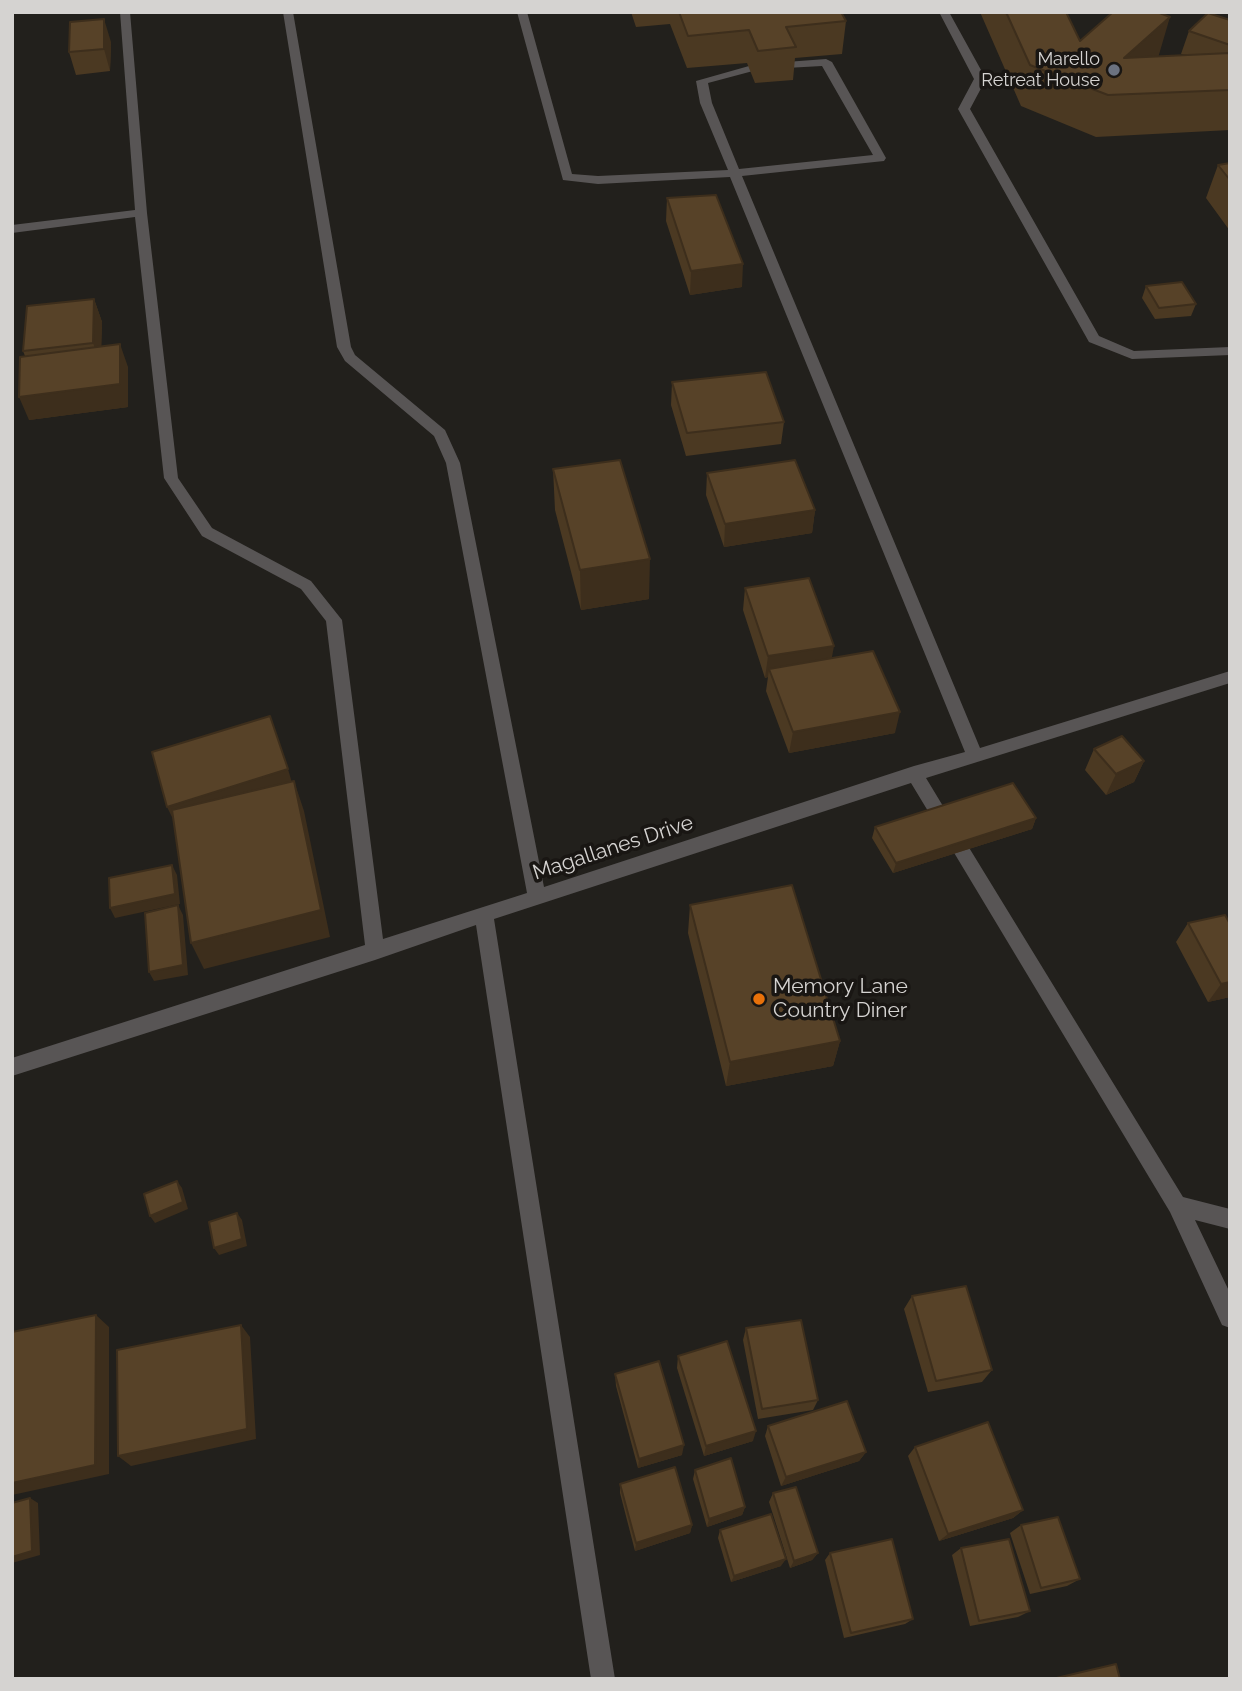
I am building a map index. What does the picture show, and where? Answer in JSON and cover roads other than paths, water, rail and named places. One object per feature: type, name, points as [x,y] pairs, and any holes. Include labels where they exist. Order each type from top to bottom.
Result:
[{"type":"street","points":[[125,12],[141,213],[171,478],[207,532],[306,585],[334,620],[375,952]]},
{"type":"street","points":[[288,12],[344,347],[351,358],[440,433],[453,463],[537,897]]},
{"type":"street","points":[[522,12],[567,177],[598,180],[737,173],[880,158],[826,62],[786,65]]},
{"type":"street","points":[[944,12],[980,79],[964,109],[1094,339],[1132,355],[1230,351]]},
{"type":"street","points":[[749,69],[702,82],[706,103],[974,754]]},
{"type":"street","points":[[12,229],[141,213]]},
{"type":"street","name":"Magallanes Drive","points":[[12,1067],[375,952],[914,773],[1230,677]]},
{"type":"street","points":[[914,773],[940,816]]},
{"type":"street","points":[[962,851],[1177,1205],[1230,1317]]},
{"type":"street","points":[[484,915],[603,1679]]},
{"type":"street","points":[[1177,1205],[1230,1219]]},
{"type":"place","name":"Marello Retreat House","points":[[1114,70]]},
{"type":"place","name":"Memory Lane Country Diner","points":[[759,999]]}]
